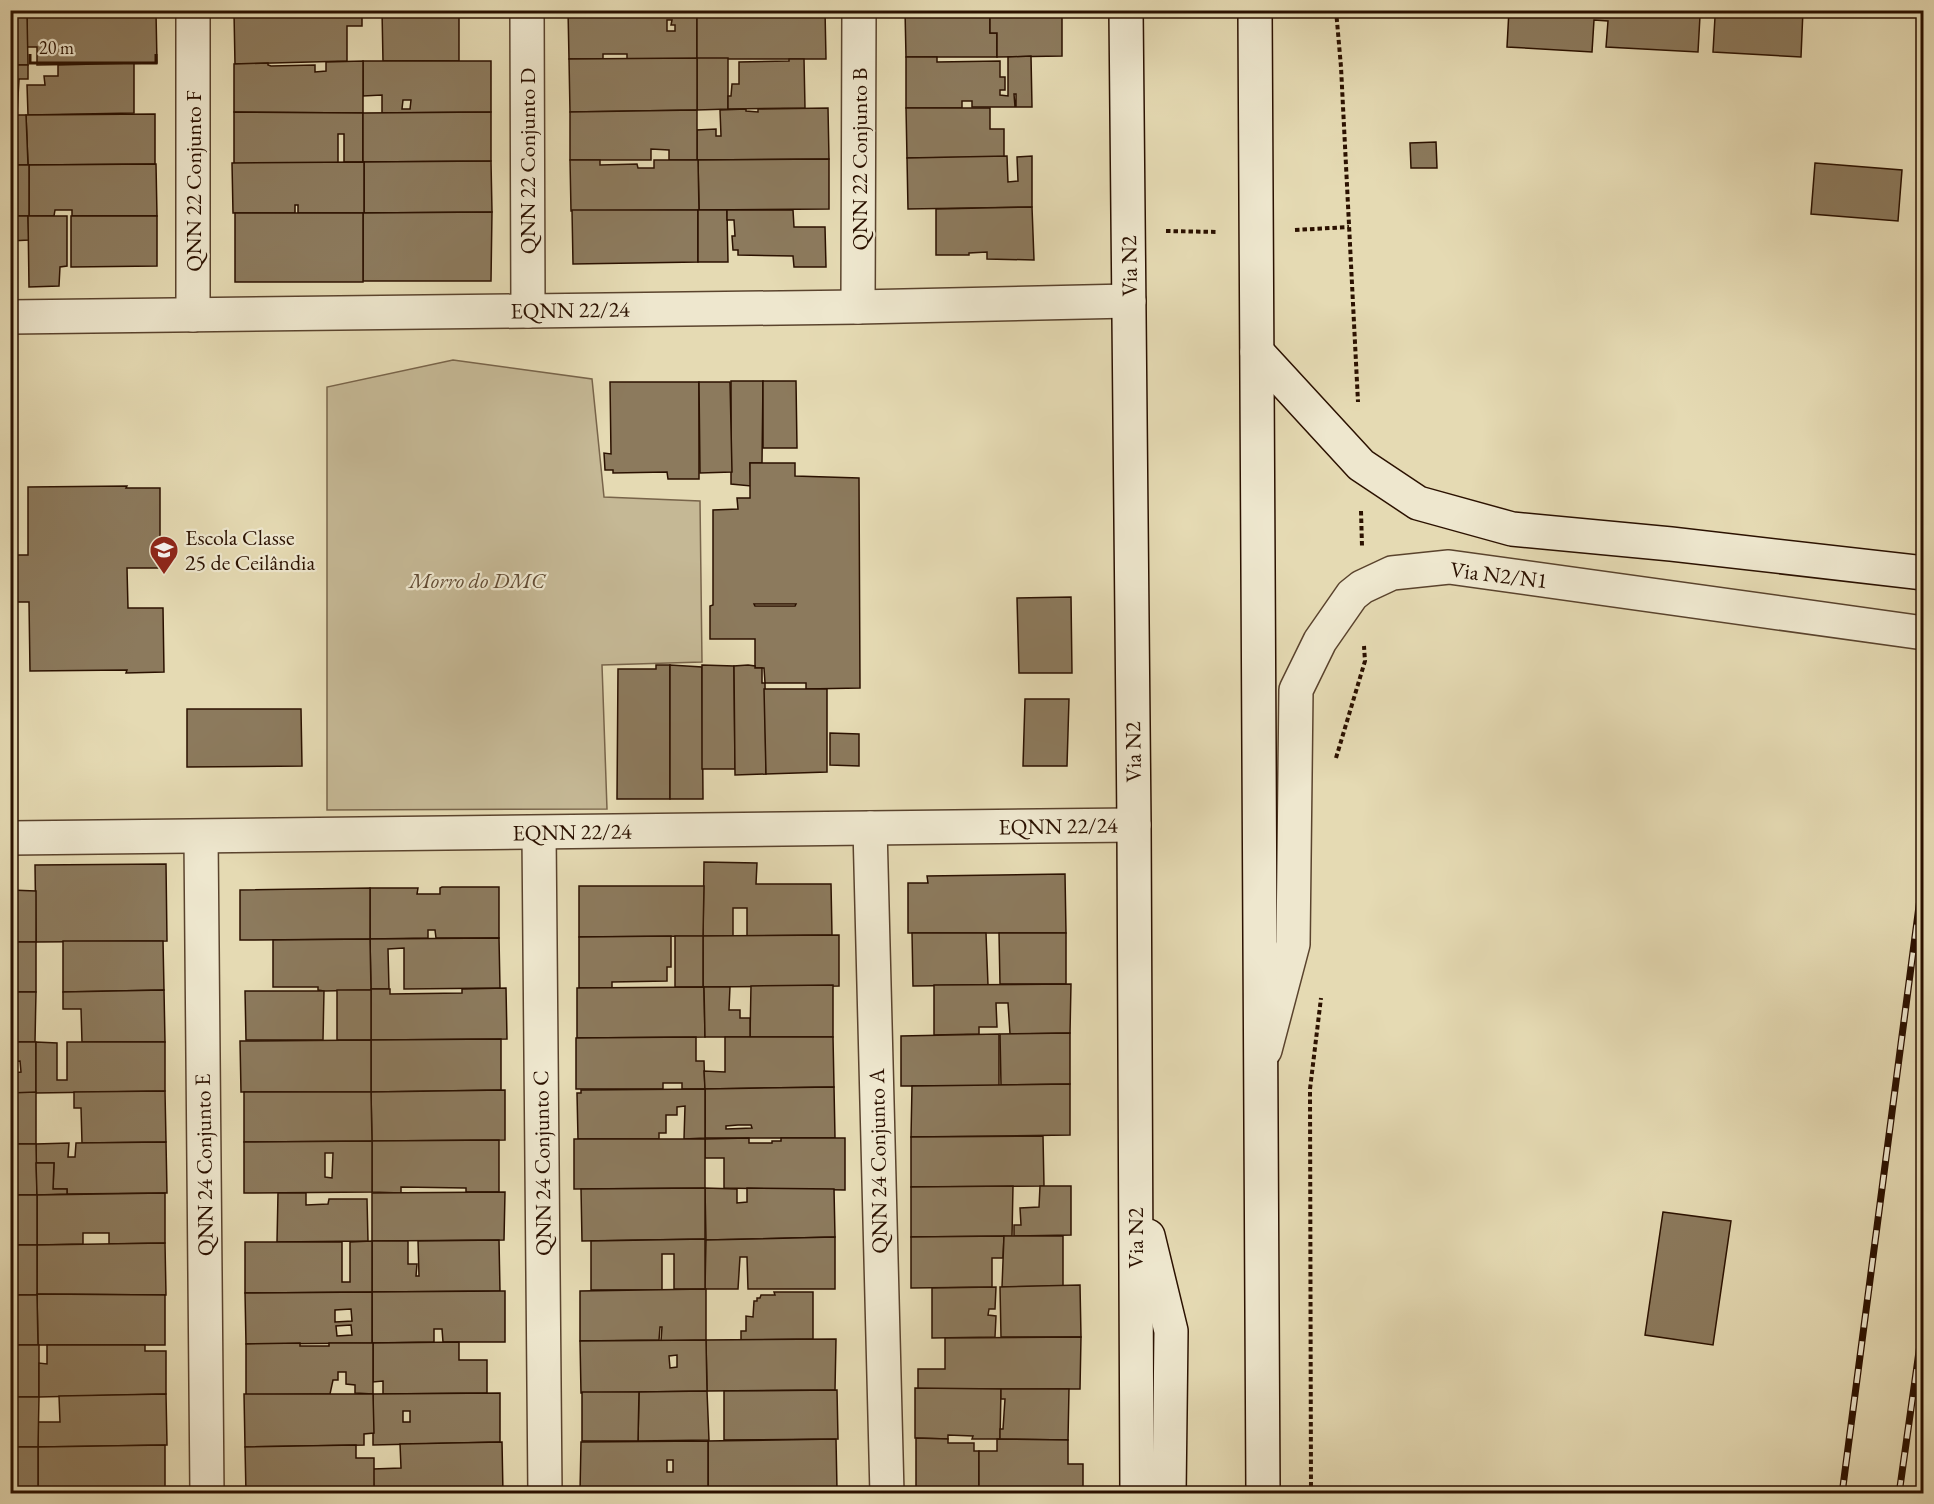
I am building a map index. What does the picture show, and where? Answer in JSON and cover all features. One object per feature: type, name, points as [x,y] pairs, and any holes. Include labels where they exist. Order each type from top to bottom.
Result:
[{"type":"street","name":"QNN 22 Conjunto F","points":[[193,10],[193,315]]},
{"type":"street","name":"QNN 22 Conjunto D","points":[[527,10],[528,311]]},
{"type":"street","name":"QNN 22 Conjunto B","points":[[858,307],[860,10]]},
{"type":"street","name":"Via N2","points":[[1126,10],[1134,825],[1137,1494]]},
{"type":"street","points":[[1237,10],[1257,127]]},
{"type":"street","points":[[1255,10],[1263,1494]]},
{"type":"street","name":"EQNN 22/24","points":[[10,317],[858,307],[1129,301]]},
{"type":"street","points":[[1257,352],[1361,465],[1418,503],[1512,529],[1671,544],[1923,573]]},
{"type":"street","name":"Via N2/N1","points":[[1261,1066],[1293,944],[1296,690],[1320,641],[1352,595],[1362,587],[1392,573],[1449,567],[1923,633]]},
{"type":"street","name":"EQNN 22/24","points":[[10,838],[1134,825]]},
{"type":"street","name":"QNN 24 Conjunto A","points":[[870,828],[887,1494]]},
{"type":"street","name":"QNN 24 Conjunto C","points":[[539,832],[545,1494]]},
{"type":"street","name":"QNN 24 Conjunto E","points":[[201,837],[207,1494]]},
{"type":"street","points":[[1135,1185],[1171,1331],[1169,1494]]},
{"type":"green space","name":"Morro do DMC","points":[[453,360],[592,379],[604,497],[700,501],[702,662],[602,665],[607,809],[327,810],[327,387]]},
{"type":"building","points":[[10,10],[28,10],[28,14],[10,14]]},
{"type":"building","points":[[51,10],[156,10],[156,13],[51,14]]},
{"type":"building","points":[[235,10],[362,10],[362,11],[235,12]]},
{"type":"building","points":[[459,10],[459,61],[383,61],[382,11]]},
{"type":"building","points":[[568,10],[697,10],[697,59],[627,59],[627,54],[603,54],[603,59],[569,59]],"holes":[[[667,20],[672,20],[671,25],[675,25],[675,31],[667,31]]]},
{"type":"building","points":[[697,10],[725,10],[725,17],[729,17],[729,10],[825,10],[826,59],[697,59]]},
{"type":"building","points":[[905,10],[990,10],[990,33],[997,33],[997,57],[906,57]]},
{"type":"building","points":[[990,10],[1062,10],[1062,56],[997,57],[997,33],[990,33]]},
{"type":"building","points":[[1509,10],[1803,10],[1801,57],[1713,52],[1715,17],[1700,16],[1698,52],[1606,47],[1608,21],[1594,20],[1592,52],[1507,47]]},
{"type":"building","points":[[362,11],[362,26],[347,26],[347,61],[235,64],[234,13]]},
{"type":"building","points":[[156,13],[157,63],[37,65],[37,47],[27,47],[27,14]]},
{"type":"building","points":[[10,14],[27,14],[28,65],[10,65]]},
{"type":"building","points":[[1031,56],[1032,107],[1016,107],[1016,94],[1014,94],[1015,107],[972,107],[972,101],[962,101],[962,108],[906,108],[906,57],[937,57],[937,62],[1000,61],[1000,77],[1005,77],[1005,90],[1000,90],[1000,95],[1008,96],[1008,57]]},
{"type":"building","points":[[697,58],[728,58],[728,109],[697,110]]},
{"type":"building","points":[[697,58],[697,110],[570,112],[569,59]]},
{"type":"building","points":[[789,59],[804,59],[805,108],[728,109],[728,96],[731,96],[732,84],[739,84],[739,62],[789,61]]},
{"type":"building","points":[[363,61],[491,61],[491,112],[382,113],[382,95],[363,96]],"holes":[[[403,100],[411,100],[410,109],[402,109]]]},
{"type":"building","points":[[363,61],[363,113],[234,112],[234,64],[315,65],[315,72],[326,71],[326,62]]},
{"type":"building","points":[[134,63],[134,113],[28,115],[27,85],[45,85],[44,76],[58,76],[58,65]]},
{"type":"building","points":[[10,65],[28,65],[28,79],[19,79],[17,115],[10,115]]},
{"type":"building","points":[[828,108],[829,159],[697,160],[697,130],[716,129],[716,136],[721,136],[720,110],[746,109],[746,111],[758,112],[758,109]]},
{"type":"building","points":[[906,108],[990,108],[990,129],[1004,129],[1004,157],[907,158]]},
{"type":"building","points":[[697,110],[697,160],[669,160],[669,150],[651,149],[651,160],[570,160],[570,112]]},
{"type":"building","points":[[234,112],[363,113],[363,162],[344,162],[344,134],[338,134],[338,163],[234,164]]},
{"type":"building","points":[[491,112],[491,161],[363,162],[363,113]]},
{"type":"building","points":[[155,114],[155,164],[28,165],[26,115]]},
{"type":"building","points":[[10,115],[26,115],[28,165],[10,165]]},
{"type":"building","points":[[1436,142],[1437,168],[1411,168],[1410,143]]},
{"type":"building","points":[[1007,156],[1008,182],[1018,181],[1017,157],[1032,156],[1032,207],[908,209],[907,158]]},
{"type":"building","points":[[829,159],[829,209],[699,210],[698,160]]},
{"type":"building","points":[[570,160],[600,160],[600,165],[637,164],[638,168],[654,168],[654,160],[698,160],[699,210],[571,211]]},
{"type":"building","points":[[491,161],[492,212],[364,213],[364,162]]},
{"type":"building","points":[[364,162],[364,213],[298,213],[298,205],[295,205],[295,213],[233,213],[232,163]]},
{"type":"building","points":[[1815,163],[1902,170],[1898,221],[1811,214]]},
{"type":"building","points":[[156,164],[157,216],[72,216],[72,210],[55,210],[54,216],[29,216],[29,165]]},
{"type":"building","points":[[10,165],[29,165],[29,216],[10,216]]},
{"type":"building","points":[[1032,207],[1034,260],[987,259],[987,252],[969,253],[969,255],[936,255],[936,209]]},
{"type":"building","points":[[572,210],[698,210],[698,262],[573,264]]},
{"type":"building","points":[[698,210],[727,210],[728,262],[698,262]]},
{"type":"building","points":[[727,210],[793,210],[794,227],[825,227],[826,267],[794,267],[793,256],[738,255],[738,250],[733,250],[734,220],[727,220]]},
{"type":"building","points":[[492,212],[491,281],[363,281],[363,213]]},
{"type":"building","points":[[235,213],[363,213],[363,282],[235,282]]},
{"type":"building","points":[[10,216],[28,216],[29,240],[10,241]]},
{"type":"building","points":[[28,216],[67,216],[67,266],[60,267],[59,286],[29,287]]},
{"type":"building","points":[[71,216],[157,216],[157,266],[71,267]]},
{"type":"building","points":[[731,381],[763,381],[762,463],[750,463],[751,486],[731,484]]},
{"type":"building","points":[[763,381],[796,381],[797,448],[763,448]]},
{"type":"building","points":[[610,382],[699,382],[699,479],[668,479],[667,472],[613,473],[613,470],[605,470],[604,453],[611,454]]},
{"type":"building","points":[[699,382],[730,382],[732,472],[700,473]]},
{"type":"building","points":[[10,437],[12,437],[12,495],[10,495]]},
{"type":"building","points":[[750,463],[795,463],[795,476],[859,478],[860,688],[806,689],[806,683],[765,683],[764,668],[755,668],[755,639],[710,639],[710,606],[713,605],[713,510],[738,509],[737,498],[750,498]],"holes":[[[754,604],[796,604],[795,606],[755,606]]]},
{"type":"building","points":[[127,486],[126,488],[160,488],[160,568],[127,568],[128,608],[163,608],[164,672],[30,671],[29,602],[14,602],[15,645],[10,645],[10,513],[13,513],[13,555],[28,555],[28,487]]},
{"type":"building","points":[[1071,597],[1072,673],[1019,673],[1017,598]]},
{"type":"building","points":[[10,661],[15,661],[16,723],[10,723]]},
{"type":"building","points":[[656,665],[670,665],[670,799],[617,799],[618,669],[656,669]]},
{"type":"building","points":[[670,665],[702,667],[703,799],[670,799]]},
{"type":"building","points":[[702,665],[734,666],[735,769],[702,769]]},
{"type":"building","points":[[748,665],[762,668],[762,683],[765,683],[766,774],[735,775],[734,666]]},
{"type":"building","points":[[764,689],[827,689],[827,772],[766,774]]},
{"type":"building","points":[[1025,699],[1069,699],[1067,766],[1023,766]]},
{"type":"building","points":[[187,709],[301,709],[302,766],[187,767]]},
{"type":"building","points":[[830,733],[859,734],[859,766],[830,765]]},
{"type":"building","points":[[704,862],[757,863],[756,884],[831,884],[832,935],[747,936],[747,908],[733,908],[733,936],[703,936]]},
{"type":"building","points":[[166,864],[167,941],[36,942],[35,865]]},
{"type":"building","points":[[1065,874],[1066,933],[908,933],[908,883],[928,883],[927,876]]},
{"type":"building","points":[[579,886],[704,886],[703,936],[579,937]]},
{"type":"building","points":[[442,887],[499,887],[499,938],[436,938],[435,930],[428,930],[428,938],[370,939],[370,888],[418,888],[417,894],[440,894]]},
{"type":"building","points":[[370,888],[370,939],[240,940],[240,890]]},
{"type":"building","points":[[10,890],[36,891],[36,942],[10,942]]},
{"type":"building","points":[[912,933],[986,933],[988,985],[913,986]]},
{"type":"building","points":[[999,933],[1066,933],[1066,984],[1000,984]]},
{"type":"building","points":[[839,935],[839,986],[703,987],[703,936]]},
{"type":"building","points":[[671,936],[671,967],[667,967],[667,981],[612,982],[612,988],[579,988],[579,937]]},
{"type":"building","points":[[675,936],[703,936],[703,987],[675,987]]},
{"type":"building","points":[[499,938],[500,988],[404,989],[404,948],[388,949],[389,989],[371,989],[370,939]]},
{"type":"building","points":[[370,939],[371,990],[324,991],[318,990],[318,987],[273,987],[273,940]]},
{"type":"building","points":[[63,941],[163,941],[164,990],[63,992]]},
{"type":"building","points":[[10,942],[36,942],[36,992],[10,992]]},
{"type":"building","points":[[1071,984],[1070,1033],[1010,1034],[1008,1003],[996,1003],[997,1027],[979,1027],[979,1034],[934,1035],[934,985]]},
{"type":"building","points":[[833,985],[833,1037],[750,1037],[751,986]]},
{"type":"building","points":[[704,987],[705,1037],[577,1038],[577,988]]},
{"type":"building","points":[[704,987],[730,987],[729,1010],[740,1010],[740,1018],[750,1018],[750,1037],[705,1037]]},
{"type":"building","points":[[506,988],[507,1039],[371,1040],[371,989],[390,989],[390,994],[462,993],[462,989]]},
{"type":"building","points":[[164,990],[165,1042],[82,1042],[81,1009],[63,1009],[63,992]]},
{"type":"building","points":[[337,990],[371,990],[371,1040],[337,1040]]},
{"type":"building","points":[[245,991],[324,991],[323,1040],[246,1040]]},
{"type":"building","points":[[10,992],[36,992],[35,1042],[10,1042]]},
{"type":"building","points":[[1070,1033],[1070,1084],[1001,1085],[1000,1034]]},
{"type":"building","points":[[999,1034],[999,1086],[901,1086],[901,1036]]},
{"type":"building","points":[[696,1037],[696,1061],[704,1061],[705,1089],[682,1089],[682,1083],[663,1083],[663,1089],[576,1089],[576,1038]]},
{"type":"building","points":[[725,1037],[833,1037],[834,1087],[705,1089],[704,1071],[725,1072]]},
{"type":"building","points":[[501,1039],[501,1090],[371,1092],[371,1040]]},
{"type":"building","points":[[371,1040],[371,1092],[241,1092],[240,1041]]},
{"type":"building","points":[[10,1042],[36,1042],[36,1093],[10,1093]],"holes":[[[20,1061],[21,1072],[13,1073],[12,1062]]]},
{"type":"building","points":[[36,1042],[57,1043],[57,1080],[67,1080],[67,1042],[165,1042],[165,1091],[36,1093]]},
{"type":"building","points":[[1070,1084],[1070,1135],[911,1137],[912,1086]]},
{"type":"building","points":[[834,1087],[835,1138],[705,1138],[705,1089]],"holes":[[[751,1125],[752,1128],[726,1129],[726,1126]]]},
{"type":"building","points":[[705,1089],[705,1138],[684,1139],[685,1106],[677,1107],[677,1115],[666,1115],[666,1133],[659,1133],[659,1139],[578,1139],[577,1093],[581,1093],[581,1090]]},
{"type":"building","points":[[505,1090],[505,1140],[372,1141],[371,1092]]},
{"type":"building","points":[[165,1091],[166,1142],[82,1143],[81,1108],[74,1108],[74,1092]]},
{"type":"building","points":[[36,1092],[36,1144],[10,1144],[10,1093]]},
{"type":"building","points":[[244,1092],[371,1092],[372,1141],[244,1142]]},
{"type":"building","points":[[1043,1136],[1044,1186],[911,1187],[911,1137]]},
{"type":"building","points":[[749,1138],[749,1143],[772,1143],[772,1141],[781,1141],[781,1138],[845,1138],[845,1190],[724,1188],[724,1158],[705,1158],[705,1139]]},
{"type":"building","points":[[574,1139],[705,1139],[705,1188],[574,1189]]},
{"type":"building","points":[[499,1140],[499,1192],[466,1192],[466,1188],[401,1187],[401,1193],[372,1192],[372,1141]]},
{"type":"building","points":[[372,1141],[372,1192],[244,1193],[244,1142]],"holes":[[[325,1153],[333,1153],[332,1178],[325,1177]]]},
{"type":"building","points":[[166,1142],[167,1193],[67,1194],[67,1189],[53,1189],[54,1163],[36,1163],[36,1144],[69,1143],[68,1157],[75,1157],[76,1143]]},
{"type":"building","points":[[10,1144],[36,1144],[37,1195],[10,1195]]},
{"type":"building","points":[[36,1163],[54,1163],[53,1189],[67,1189],[67,1194],[37,1195]]},
{"type":"building","points":[[1013,1186],[1012,1236],[911,1237],[911,1187]]},
{"type":"building","points":[[1040,1186],[1071,1186],[1071,1235],[1014,1236],[1014,1225],[1021,1225],[1020,1208],[1039,1207]]},
{"type":"building","points":[[705,1188],[737,1189],[737,1203],[747,1202],[747,1188],[834,1189],[835,1237],[706,1240]]},
{"type":"building","points":[[705,1188],[705,1239],[582,1241],[581,1189]]},
{"type":"building","points":[[505,1192],[504,1240],[372,1241],[372,1193]]},
{"type":"building","points":[[165,1193],[165,1243],[109,1244],[109,1233],[83,1233],[83,1244],[37,1245],[37,1195]]},
{"type":"building","points":[[278,1193],[306,1193],[306,1205],[328,1204],[329,1199],[367,1199],[368,1241],[277,1242]]},
{"type":"building","points":[[15,1195],[37,1195],[37,1245],[15,1245]]},
{"type":"building","points":[[1663,1212],[1731,1221],[1713,1345],[1645,1335]]},
{"type":"building","points":[[1004,1236],[1003,1258],[992,1258],[992,1287],[911,1288],[911,1237]]},
{"type":"building","points":[[1004,1236],[1063,1236],[1063,1286],[1002,1287]]},
{"type":"building","points":[[835,1237],[835,1289],[748,1289],[747,1257],[740,1257],[738,1289],[705,1289],[706,1240]]},
{"type":"building","points":[[705,1239],[705,1289],[674,1289],[674,1254],[662,1254],[662,1290],[591,1290],[591,1241]]},
{"type":"building","points":[[499,1240],[500,1291],[372,1292],[372,1241],[408,1241],[408,1264],[417,1264],[416,1276],[419,1276],[418,1241]]},
{"type":"building","points":[[372,1241],[372,1292],[245,1293],[245,1242],[342,1242],[342,1282],[350,1282],[350,1242]]},
{"type":"building","points":[[165,1243],[166,1295],[37,1294],[37,1245]]},
{"type":"building","points":[[10,1245],[37,1245],[37,1295],[10,1295]]},
{"type":"building","points":[[1080,1285],[1081,1337],[1001,1337],[1000,1287]]},
{"type":"building","points":[[996,1287],[995,1309],[989,1309],[988,1315],[996,1316],[995,1337],[932,1338],[932,1288]]},
{"type":"building","points":[[706,1289],[706,1340],[661,1341],[662,1327],[660,1327],[659,1340],[580,1341],[580,1291]]},
{"type":"building","points":[[505,1291],[505,1342],[443,1342],[442,1329],[434,1329],[434,1342],[372,1343],[372,1292]]},
{"type":"building","points":[[372,1292],[372,1343],[246,1344],[245,1293]],"holes":[[[351,1309],[352,1321],[335,1322],[335,1310]],[[351,1325],[352,1335],[337,1336],[336,1326]]]},
{"type":"building","points":[[774,1292],[813,1292],[813,1339],[741,1340],[741,1331],[746,1331],[746,1316],[753,1317],[754,1301],[757,1301],[761,1295],[775,1295]]},
{"type":"building","points":[[37,1294],[165,1295],[165,1345],[38,1345]]},
{"type":"building","points":[[10,1295],[37,1295],[38,1345],[10,1345]]},
{"type":"building","points":[[1081,1337],[1080,1389],[918,1389],[918,1369],[945,1369],[945,1338]]},
{"type":"building","points":[[836,1339],[835,1390],[707,1391],[706,1340]]},
{"type":"building","points":[[706,1340],[707,1391],[581,1393],[580,1341]],"holes":[[[677,1355],[677,1367],[670,1368],[669,1356]]]},
{"type":"building","points":[[459,1342],[459,1360],[487,1360],[487,1393],[383,1394],[383,1381],[373,1382],[373,1343]]},
{"type":"building","points":[[300,1343],[300,1346],[329,1346],[329,1343],[373,1343],[373,1394],[355,1393],[355,1385],[346,1384],[346,1372],[338,1372],[338,1380],[333,1380],[330,1394],[246,1395],[246,1344]]},
{"type":"building","points":[[10,1345],[39,1345],[39,1397],[10,1397]]},
{"type":"building","points":[[47,1345],[145,1345],[145,1351],[166,1351],[166,1394],[39,1397],[39,1363],[47,1364]]},
{"type":"building","points":[[915,1388],[1001,1389],[1000,1439],[972,1439],[973,1436],[948,1435],[948,1439],[915,1438]]},
{"type":"building","points":[[1001,1389],[1069,1389],[1068,1440],[1000,1439],[1005,1399],[1001,1399]]},
{"type":"building","points":[[837,1390],[838,1439],[724,1440],[724,1391]]},
{"type":"building","points":[[707,1391],[709,1440],[638,1441],[639,1392]]},
{"type":"building","points":[[582,1392],[639,1392],[638,1441],[582,1441]]},
{"type":"building","points":[[500,1393],[500,1442],[373,1445],[373,1394]],"holes":[[[403,1411],[410,1411],[410,1422],[403,1422]]]},
{"type":"building","points":[[166,1394],[167,1445],[38,1447],[38,1422],[60,1422],[59,1396]]},
{"type":"building","points":[[244,1394],[373,1394],[374,1433],[364,1434],[364,1445],[245,1447]]},
{"type":"building","points":[[10,1397],[39,1397],[38,1447],[10,1447]]},
{"type":"building","points":[[916,1438],[948,1439],[948,1443],[974,1443],[974,1451],[979,1451],[979,1490],[916,1489]]},
{"type":"building","points":[[836,1439],[837,1490],[708,1492],[708,1441]]},
{"type":"building","points":[[997,1439],[1068,1440],[1068,1464],[1083,1464],[1083,1490],[979,1490],[979,1451],[997,1451]]},
{"type":"building","points":[[708,1441],[708,1492],[580,1492],[581,1442]],"holes":[[[667,1460],[673,1460],[673,1472],[667,1472]]]},
{"type":"building","points":[[502,1442],[503,1494],[374,1494],[373,1469],[401,1468],[400,1444]]},
{"type":"building","points":[[165,1445],[165,1494],[38,1494],[38,1447]]},
{"type":"building","points":[[356,1445],[356,1458],[374,1458],[374,1494],[246,1494],[245,1447]]},
{"type":"building","points":[[10,1447],[38,1447],[38,1494],[10,1494]]},
{"type":"building","points":[[916,1489],[973,1490],[973,1494],[916,1494]]},
{"type":"building","points":[[980,1490],[1000,1490],[1000,1494],[979,1494]]},
{"type":"building","points":[[1000,1490],[1075,1490],[1075,1494],[1000,1494]]},
{"type":"building","points":[[723,1491],[749,1491],[749,1494],[723,1494]]},
{"type":"building","points":[[754,1491],[813,1491],[813,1494],[754,1494]]},
{"type":"building","points":[[580,1492],[662,1492],[662,1494],[580,1494]]},
{"type":"railway","points":[[1842,1494],[1924,868]]},
{"type":"railway","points":[[1899,1494],[1924,1316]]},
{"type":"place","name":"Escola Classe 25 de Ceilândia","points":[[164,576]]}]
